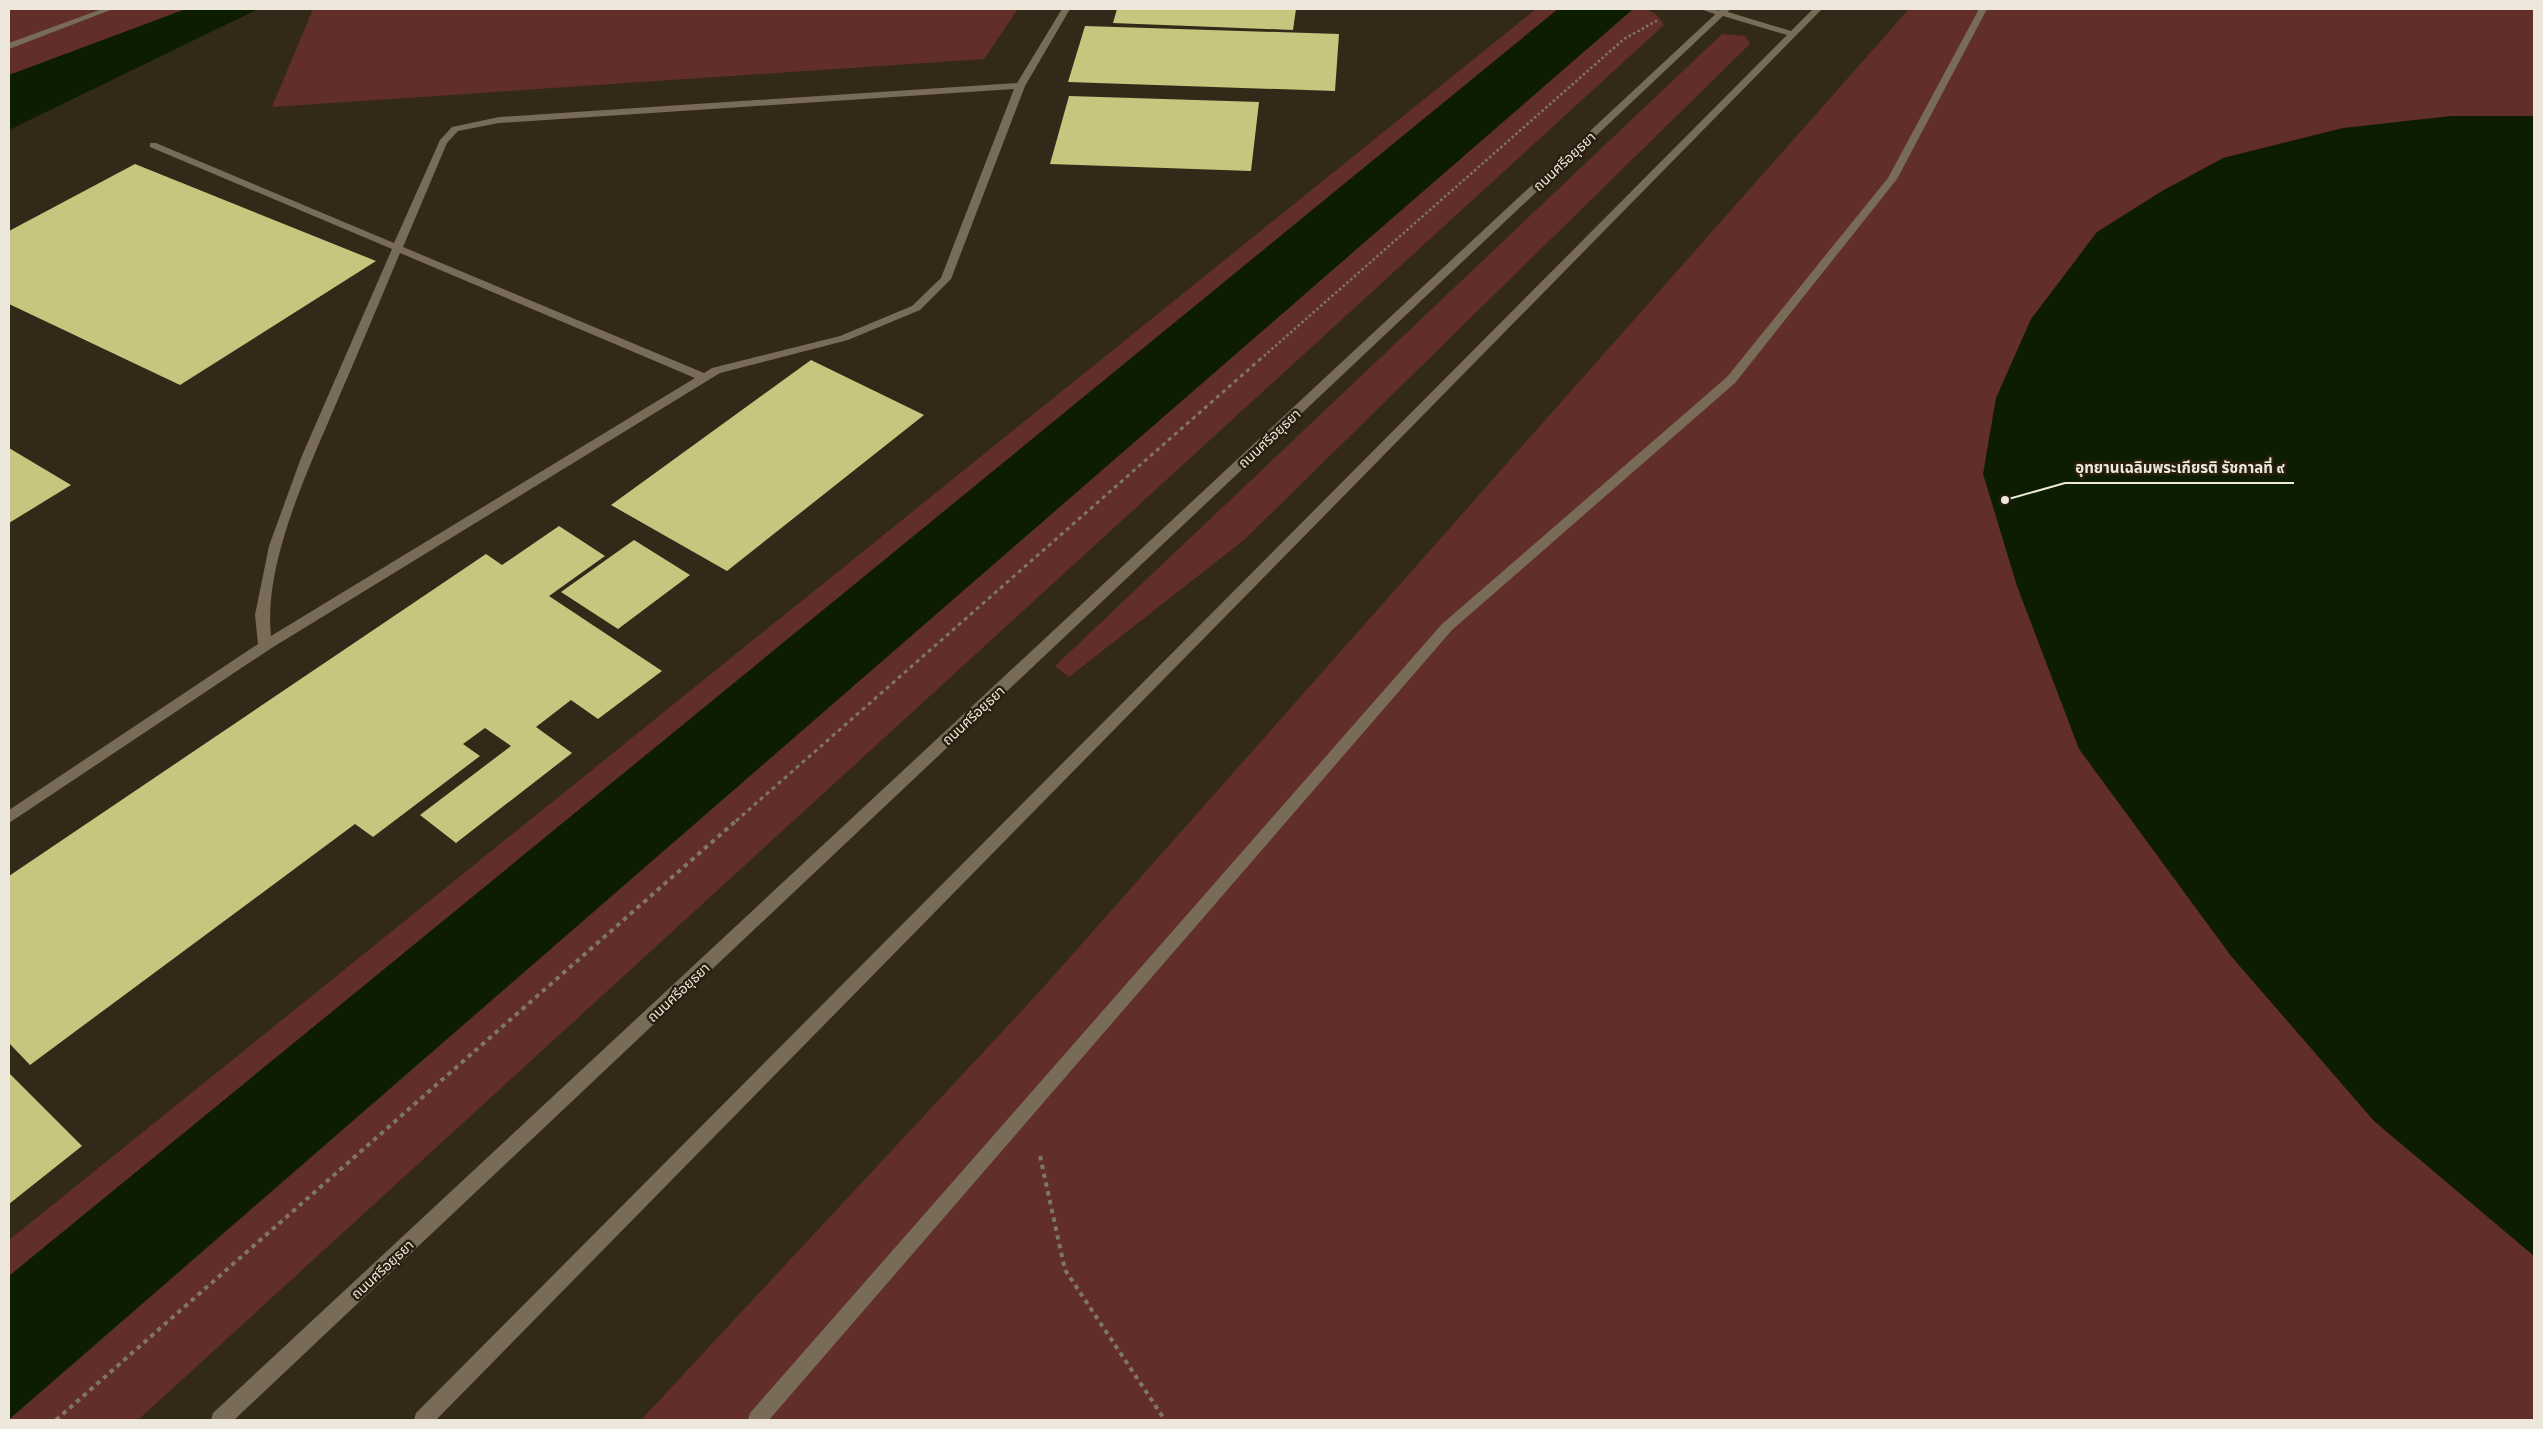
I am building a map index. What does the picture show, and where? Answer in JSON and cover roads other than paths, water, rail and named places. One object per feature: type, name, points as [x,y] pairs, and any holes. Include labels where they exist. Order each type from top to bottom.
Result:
[{"type":"main road","points":[[9,46],[109,9]]},
{"type":"main road","points":[[9,817],[265,646],[716,370],[844,338],[916,308],[946,279],[1020,86],[1066,9]]},
{"type":"main road","points":[[1704,9],[1724,11],[1793,34]]},
{"type":"main road","points":[[423,1420],[1818,9]]},
{"type":"main road","points":[[757,1420],[1447,627],[1731,380],[1892,179],[1983,9]]},
{"type":"main road","name":"ถนนศรีอยุธยา","points":[[220,1420],[1724,11]]},
{"type":"main road","points":[[153,145],[704,377]]},
{"type":"lane","points":[[265,646],[262,616],[275,546],[307,458],[443,142],[455,129],[499,120],[1020,86]]},
{"type":"place","name":"อุทยานเฉลิมพระเกียรติ รัชกาลที่ ๙","points":[[2005,500]]}]
